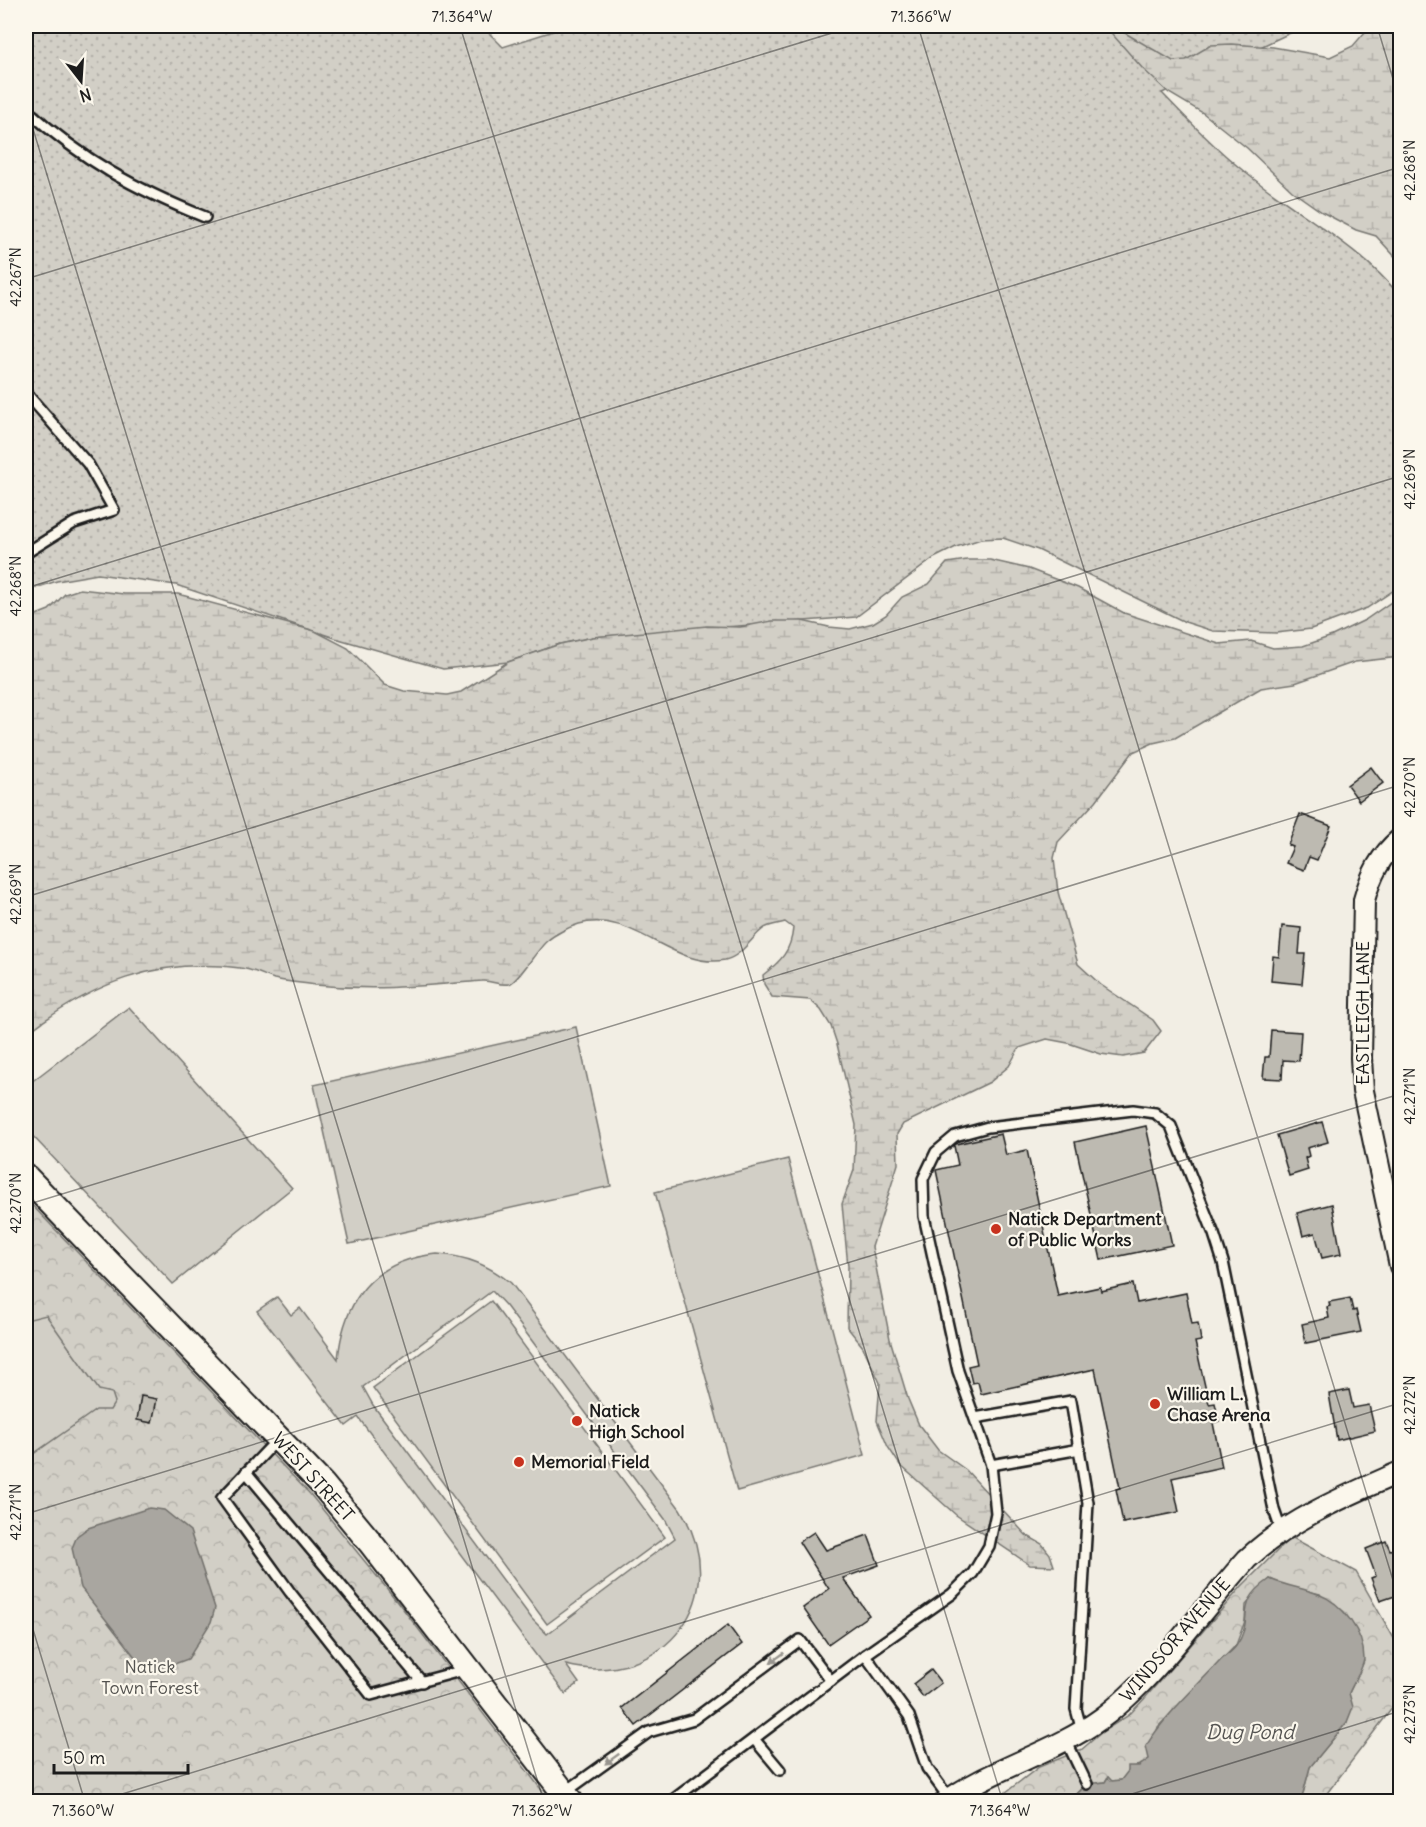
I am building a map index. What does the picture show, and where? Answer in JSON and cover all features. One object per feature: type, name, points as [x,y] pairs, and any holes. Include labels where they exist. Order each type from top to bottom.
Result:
[{"type":"street","name":"EASTLEIGH LANE","points":[[1401,839],[1387,850],[1371,875],[1364,900],[1361,1058],[1363,1091],[1401,1266]]},
{"type":"street","name":"WEST STREET","points":[[26,1177],[278,1438],[347,1513],[568,1797]]},
{"type":"street","name":"WINDSOR AVENUE","points":[[947,1800],[993,1774],[1074,1735],[1119,1704],[1247,1558],[1281,1530],[1320,1508],[1401,1472]]},
{"type":"lane","points":[[26,109],[51,132],[116,177],[205,217]]},
{"type":"lane","points":[[26,393],[88,464],[114,510],[74,523],[26,553]]},
{"type":"lane","points":[[669,1802],[865,1655],[940,1605],[963,1585],[989,1546],[993,1530],[995,1496],[991,1465],[958,1371],[927,1233],[922,1196],[928,1164],[936,1152],[954,1136],[988,1127],[1133,1110],[1155,1113],[1170,1126],[1219,1248],[1274,1510],[1281,1530]]},
{"type":"lane","points":[[975,1418],[1071,1401],[1088,1503],[1074,1735],[1087,1784]]},
{"type":"lane","points":[[278,1438],[222,1498],[290,1592],[371,1695],[469,1669]]},
{"type":"lane","points":[[991,1465],[1080,1449]]},
{"type":"lane","points":[[246,1472],[422,1682]]},
{"type":"lane","points":[[568,1797],[649,1732],[694,1719],[800,1640],[831,1681]]},
{"type":"lane","points":[[865,1655],[909,1716],[927,1768],[947,1800]]},
{"type":"lane","points":[[754,1739],[780,1770]]},
{"type":"green space","points":[[26,26],[482,26],[503,47],[569,26],[1305,26],[1162,93],[1235,164],[1347,245],[1384,278],[1400,296],[1400,586],[1367,608],[1311,629],[1276,633],[1213,631],[1185,622],[1038,550],[1003,538],[981,539],[956,547],[934,558],[856,617],[593,637],[560,644],[508,662],[443,669],[335,638],[176,585],[98,574],[57,581],[26,591]]},
{"type":"green space","points":[[520,26],[570,26],[542,31]]},
{"type":"green space","points":[[1105,26],[1125,33],[1173,61],[1186,60],[1211,45],[1231,44],[1273,47],[1330,57],[1353,46],[1365,32],[1376,26],[1400,26],[1400,262],[1376,236],[1356,230],[1322,212],[1292,191],[1247,148],[1203,113],[1169,93],[1143,69]]},
{"type":"green space","points":[[990,560],[1029,569],[1078,588],[1124,613],[1219,644],[1251,641],[1273,648],[1303,646],[1332,636],[1365,620],[1400,596],[1400,657],[1355,662],[1295,683],[1261,688],[1175,738],[1153,743],[1133,752],[1096,801],[1058,842],[1054,858],[1058,892],[1078,964],[1101,985],[1153,1020],[1161,1031],[1144,1053],[1123,1057],[1101,1054],[1047,1039],[1019,1048],[1009,1066],[990,1082],[903,1124],[897,1134],[898,1164],[872,1247],[890,1339],[908,1399],[919,1425],[938,1450],[966,1470],[1026,1535],[1042,1544],[1050,1554],[1054,1566],[1030,1565],[956,1515],[900,1465],[888,1447],[877,1421],[880,1383],[863,1347],[847,1327],[848,1266],[842,1204],[854,1170],[856,1125],[837,1044],[831,1026],[821,1010],[810,1000],[772,997],[764,984],[763,975],[780,960],[790,943],[793,928],[785,922],[763,929],[731,958],[706,961],[670,949],[635,931],[617,925],[599,922],[579,924],[547,941],[517,978],[509,984],[485,981],[399,987],[337,987],[279,980],[240,968],[180,967],[126,978],[100,988],[50,1016],[26,1034],[26,619],[49,610],[65,594],[80,589],[124,594],[178,594],[315,631],[348,648],[385,685],[404,691],[447,695],[461,692],[508,662],[560,644],[593,637],[707,626],[740,627],[772,621],[802,621],[850,629],[873,623],[886,615],[902,597],[929,584],[947,563]]},
{"type":"green space","points":[[129,1007],[292,1188],[173,1284],[26,1129],[26,1086]]},
{"type":"green space","points":[[576,1027],[611,1186],[349,1244],[314,1085]]},
{"type":"green space","points":[[788,1159],[865,1455],[737,1491],[655,1192]]},
{"type":"green space","name":"Natick Town Forest","points":[[26,1199],[310,1494],[397,1601],[550,1801],[26,1801]]},
{"type":"green space","points":[[437,1254],[468,1259],[494,1271],[511,1283],[680,1509],[695,1542],[700,1573],[694,1603],[681,1629],[660,1649],[633,1663],[601,1669],[566,1665],[579,1683],[565,1694],[358,1417],[346,1426],[257,1311],[277,1297],[291,1315],[300,1308],[338,1359],[347,1318],[355,1301],[366,1286],[396,1264]],"holes":[[[492,1291],[506,1306],[665,1519],[675,1538],[547,1634],[532,1619],[373,1405],[363,1387]]]},
{"type":"green space","name":"Memorial Field","points":[[491,1301],[665,1537],[547,1624],[373,1388]]},
{"type":"green space","points":[[46,1315],[99,1390],[112,1393],[115,1402],[110,1410],[96,1410],[26,1459],[26,1320]]},
{"type":"green space","points":[[1291,1537],[1356,1572],[1400,1649],[1400,1698],[1321,1801],[1301,1801],[1310,1767],[1347,1722],[1349,1693],[1364,1661],[1320,1594],[1287,1587],[1270,1579],[1246,1605],[1245,1621],[1236,1645],[1158,1727],[1149,1759],[1145,1763],[1134,1767],[1121,1780],[1111,1781],[1108,1777],[1105,1782],[1087,1784],[1069,1801],[993,1802],[1039,1767],[1066,1756],[1071,1750],[1081,1750],[1102,1732],[1129,1715],[1242,1586]]},
{"type":"water","points":[[149,1508],[164,1510],[190,1531],[215,1608],[211,1622],[188,1659],[169,1666],[150,1668],[135,1657],[81,1588],[72,1548],[77,1536],[88,1528]]},
{"type":"water","name":"Dug Pond","points":[[1270,1579],[1318,1594],[1336,1604],[1356,1629],[1363,1649],[1363,1663],[1349,1693],[1353,1707],[1347,1722],[1310,1767],[1301,1801],[1069,1802],[1087,1784],[1105,1782],[1108,1777],[1112,1781],[1121,1780],[1128,1771],[1128,1766],[1139,1766],[1149,1759],[1146,1746],[1180,1702],[1236,1646],[1242,1636],[1251,1597]]},
{"type":"building","points":[[1371,767],[1383,783],[1359,801],[1347,785]]},
{"type":"building","points":[[1300,814],[1331,826],[1317,860],[1309,857],[1304,870],[1286,863],[1293,847],[1288,845]]},
{"type":"building","points":[[1282,926],[1301,928],[1299,954],[1305,954],[1302,984],[1271,981],[1273,956],[1279,957]]},
{"type":"building","points":[[1271,1030],[1301,1032],[1299,1061],[1283,1060],[1282,1079],[1263,1078],[1265,1057],[1269,1057]]},
{"type":"building","points":[[1322,1122],[1328,1142],[1307,1148],[1309,1156],[1305,1158],[1308,1170],[1289,1176],[1277,1135]]},
{"type":"building","points":[[1146,1126],[1172,1245],[1101,1260],[1075,1142]]},
{"type":"building","points":[[1001,1134],[1006,1155],[1027,1150],[1058,1296],[1100,1287],[1101,1291],[1133,1284],[1137,1303],[1186,1293],[1192,1324],[1198,1323],[1201,1341],[1195,1342],[1209,1404],[1215,1403],[1219,1421],[1213,1423],[1222,1467],[1172,1478],[1179,1512],[1123,1523],[1116,1489],[1120,1488],[1095,1369],[981,1394],[978,1382],[972,1383],[968,1366],[977,1364],[936,1170],[958,1165],[954,1146],[956,1144]]},
{"type":"building","points":[[1332,1204],[1341,1254],[1322,1258],[1315,1233],[1303,1236],[1297,1213]]},
{"type":"building","points":[[1350,1298],[1353,1311],[1356,1310],[1361,1332],[1306,1343],[1302,1324],[1329,1318],[1327,1307],[1330,1306],[1329,1302]]},
{"type":"building","points":[[1349,1390],[1353,1408],[1369,1405],[1375,1431],[1337,1440],[1329,1394]]},
{"type":"building","points":[[141,1396],[157,1399],[152,1423],[137,1420]]},
{"type":"building","points":[[814,1532],[826,1550],[868,1535],[879,1565],[843,1578],[869,1615],[828,1644],[803,1608],[829,1589],[799,1542]]},
{"type":"building","points":[[1386,1541],[1390,1550],[1401,1548],[1401,1594],[1380,1601],[1371,1578],[1376,1576],[1366,1549]]},
{"type":"building","points":[[728,1625],[742,1644],[636,1726],[622,1708]]},
{"type":"building","points":[[931,1670],[941,1683],[923,1697],[913,1684]]},
{"type":"place","name":"Natick Department of Public Works","points":[[996,1229]]},
{"type":"place","name":"William L. Chase Arena","points":[[1155,1404]]},
{"type":"place","name":"Natick High School","points":[[577,1421]]},
{"type":"place","name":"Memorial Field","points":[[519,1462]]}]
